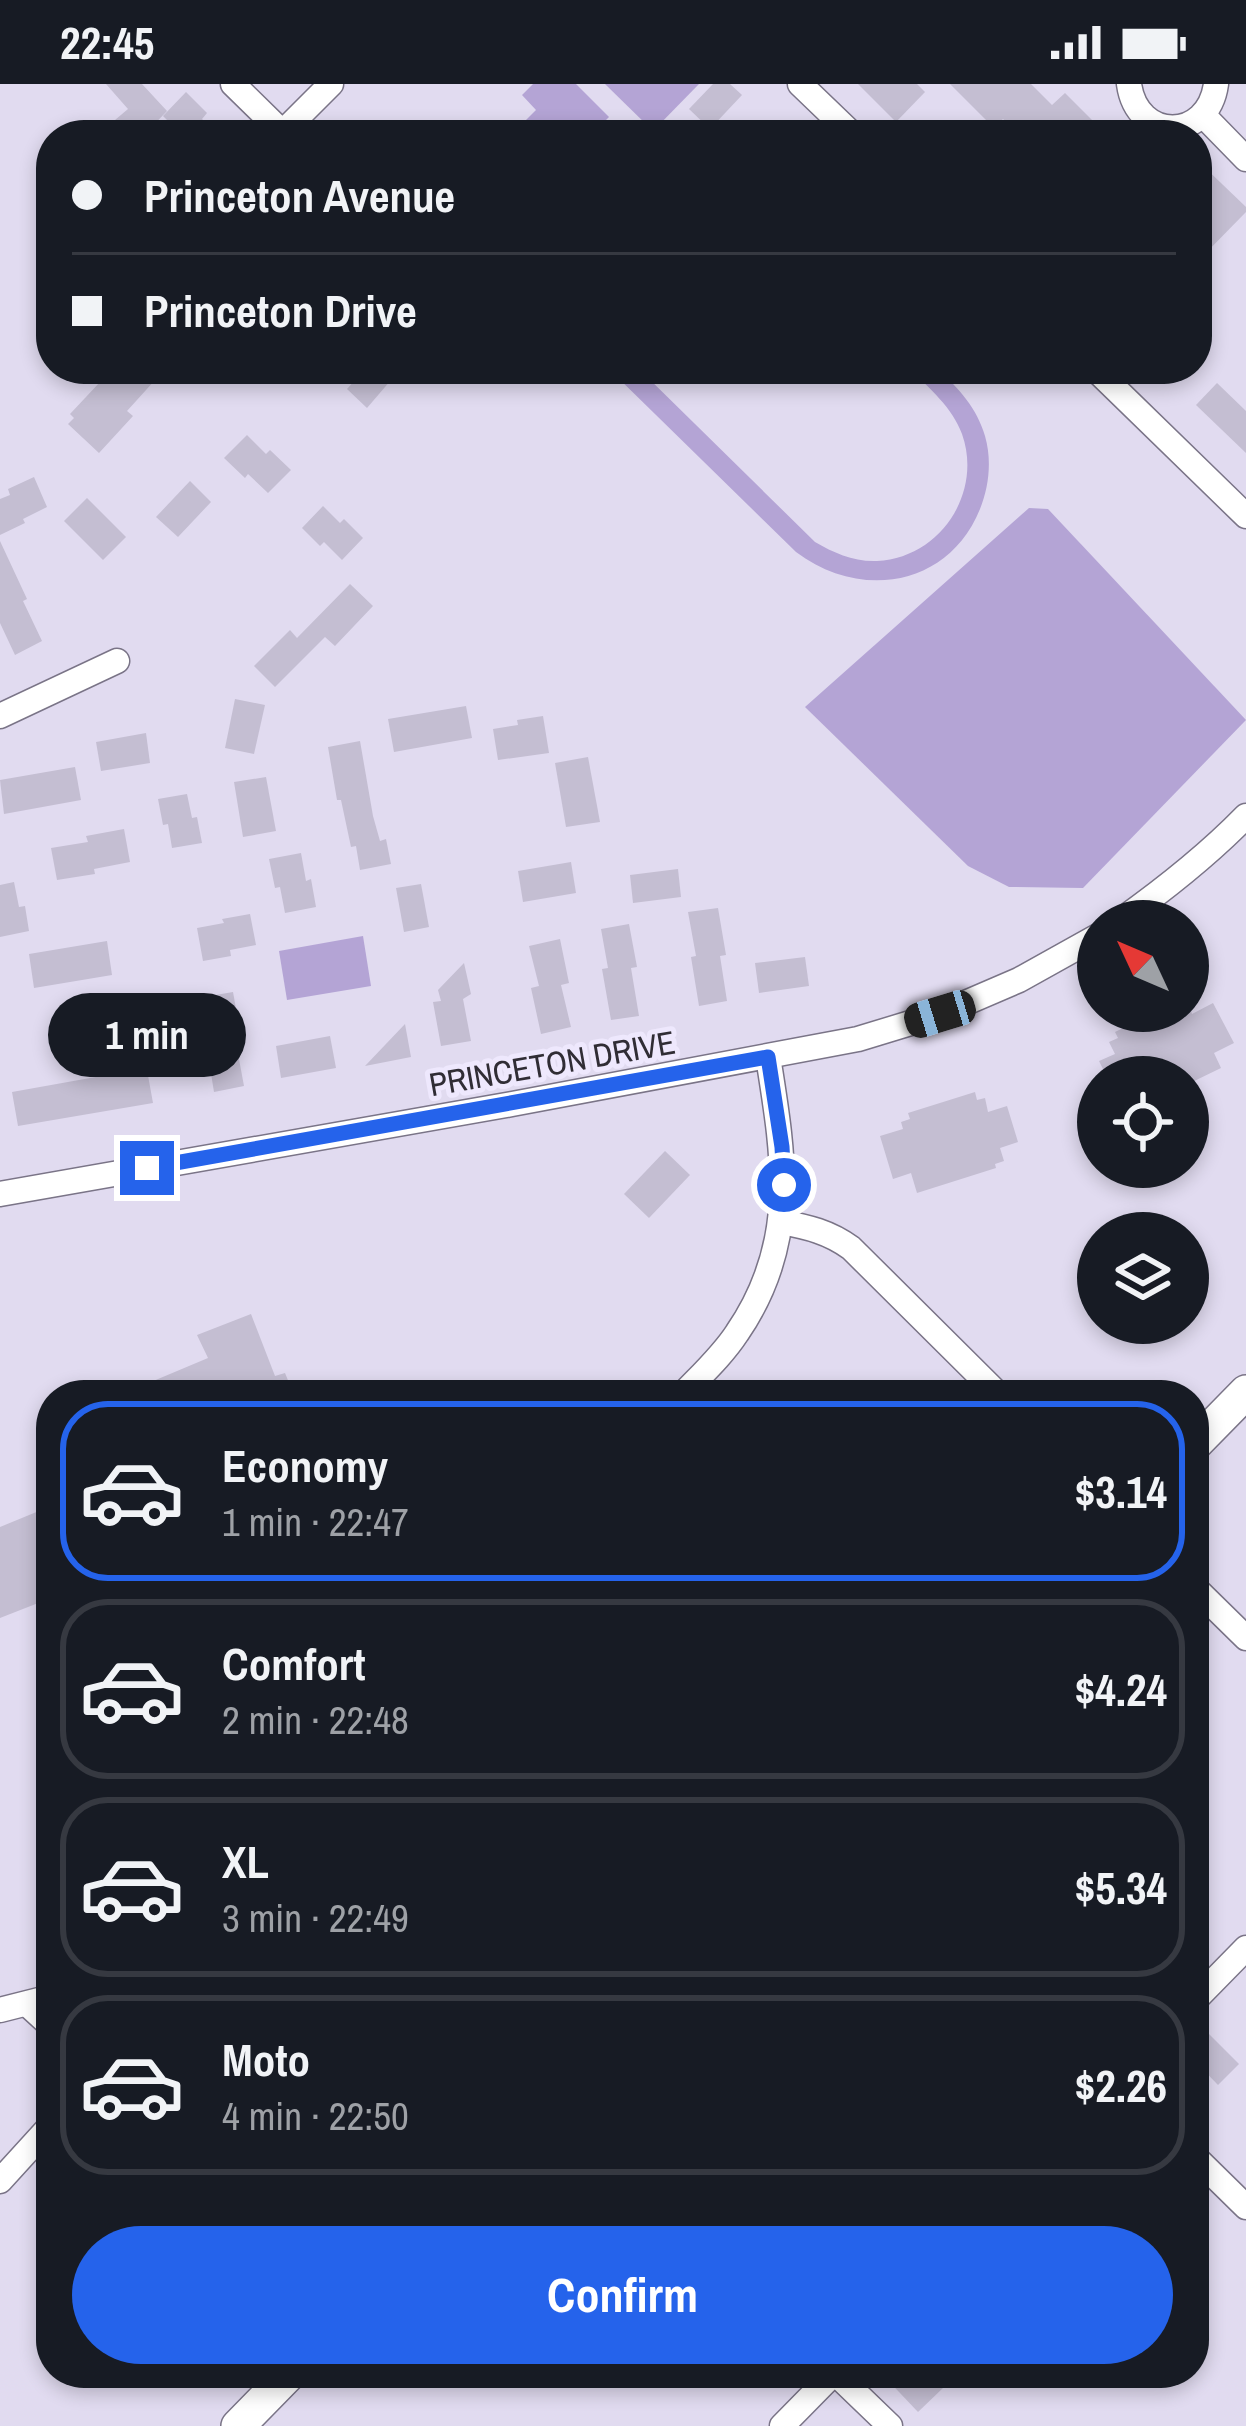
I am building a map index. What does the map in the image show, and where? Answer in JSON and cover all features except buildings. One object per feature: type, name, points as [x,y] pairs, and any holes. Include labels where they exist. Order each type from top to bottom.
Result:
[{"type":"street","points":[[233,84],[269,120]]},
{"type":"street","points":[[296,120],[331,84]]},
{"type":"street","points":[[800,84],[837,120]]},
{"type":"street","points":[[1129,84],[1135,106],[1149,120]]},
{"type":"street","points":[[1197,120],[1216,84]]},
{"type":"street","points":[[1203,115],[1208,120]]},
{"type":"street","points":[[1212,124],[1246,158]]},
{"type":"street","points":[[1110,384],[1246,516]]},
{"type":"street","points":[[0,716],[117,661]]},
{"type":"street","points":[[1150,900],[1246,816]]},
{"type":"street","name":"PRINCETON DRIVE","points":[[0,1194],[858,1039],[940,1014],[1019,980],[1077,948]]},
{"type":"street","points":[[695,1380],[736,1334],[756,1300],[781,1222],[782,1147],[768,1057]]},
{"type":"street","points":[[781,1222],[817,1229],[851,1248],[984,1380]]},
{"type":"street","points":[[1209,1430],[1246,1392]]},
{"type":"street","points":[[1209,1602],[1246,1638]]},
{"type":"street","points":[[1209,1986],[1246,1948]]},
{"type":"street","points":[[0,2010],[36,2002]]},
{"type":"street","points":[[0,2181],[36,2141]]},
{"type":"street","points":[[1209,2170],[1246,2206]]},
{"type":"street","points":[[238,2426],[275,2388]]},
{"type":"street","points":[[782,2426],[820,2388]]},
{"type":"street","points":[[851,2388],[890,2426]]},
{"type":"shaded area","points":[[533,84],[576,84],[609,117],[526,120],[536,110],[522,95]]},
{"type":"shaded area","points":[[605,84],[699,84],[664,120],[642,120]]},
{"type":"shaded area","points":[[624,384],[654,384],[815,542],[844,556],[877,561],[920,548],[937,535],[961,499],[967,456],[962,434],[924,384],[952,384],[985,436],[988,473],[980,509],[947,556],[900,578],[873,580],[847,577],[796,552]]},
{"type":"shaded area","points":[[1029,508],[1048,509],[1246,720],[1083,888],[1009,887],[968,866],[805,707]]},
{"type":"shaded area","points":[[363,936],[371,986],[287,1000],[279,951]]},
{"type":"route","points":[[147,1168],[768,1057],[784,1185]]}]
